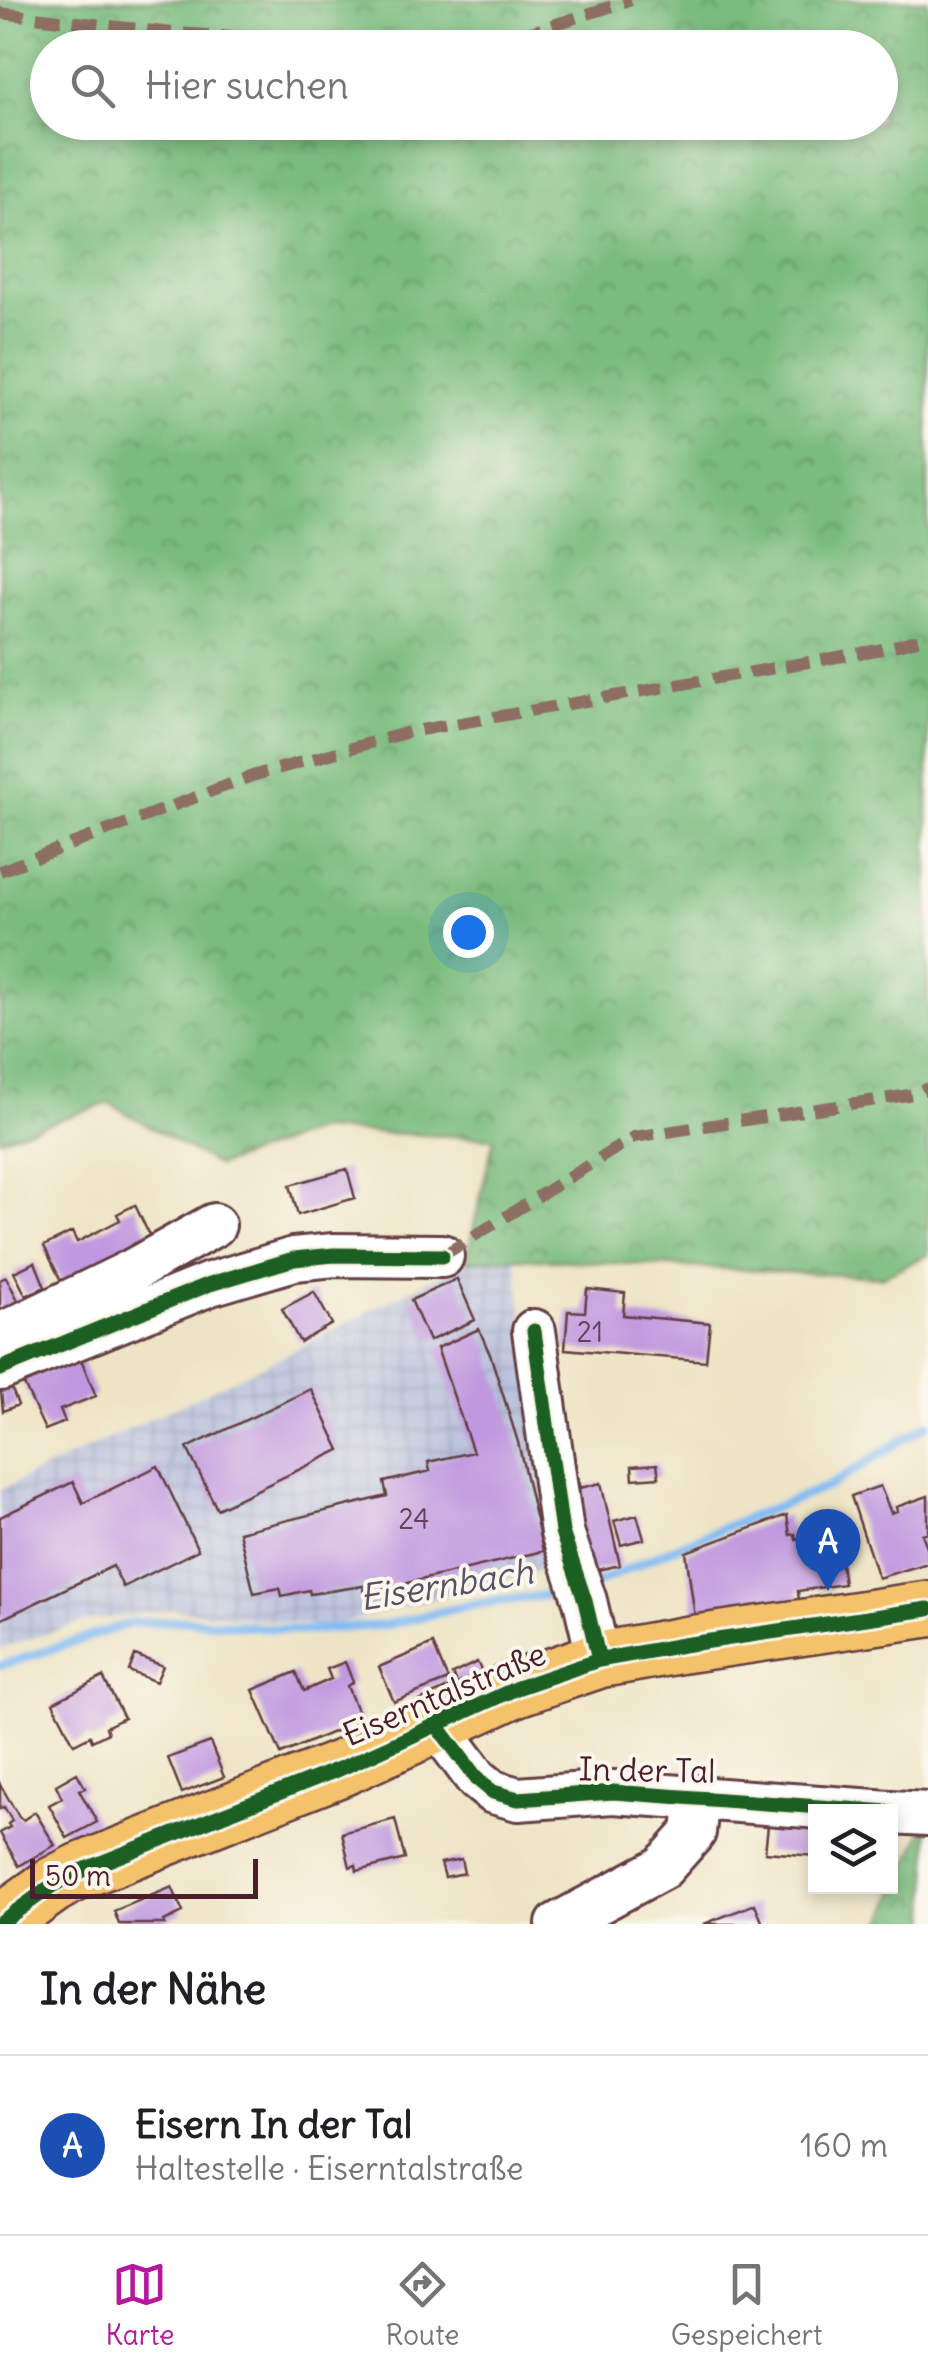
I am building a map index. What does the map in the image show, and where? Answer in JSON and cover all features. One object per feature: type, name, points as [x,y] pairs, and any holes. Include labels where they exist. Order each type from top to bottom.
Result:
[{"type":"main road","name":"Eiserntalstraße","points":[[7,1921],[78,1872],[344,1767],[517,1688],[599,1660],[683,1644],[928,1610]]},
{"type":"street","points":[[0,1334],[130,1272],[214,1225]]},
{"type":"street","points":[[0,1369],[210,1284],[294,1259],[442,1256]]},
{"type":"street","points":[[534,1331],[562,1532],[599,1660]]},
{"type":"street","name":"In der Tal","points":[[436,1724],[477,1778],[493,1792],[518,1799],[613,1792],[808,1806]]},
{"type":"street","points":[[558,1924],[662,1868],[694,1832],[698,1797]]},
{"type":"street","name":"In der Tal","points":[[898,1812],[928,1814]]},
{"type":"shaded area","points":[[516,1258],[552,1566],[327,1627],[173,1609],[82,1622],[0,1649],[0,1490],[289,1353],[466,1261]]},
{"type":"green space","points":[[0,0],[928,0],[928,1255],[881,1277],[516,1258],[466,1261],[494,1138],[318,1130],[218,1166],[109,1103],[0,1139]]},
{"type":"green space","points":[[928,1828],[928,1924],[882,1924],[898,1894],[923,1829]]},
{"type":"building","points":[[347,1169],[355,1198],[298,1215],[290,1185]]},
{"type":"building","points":[[135,1205],[154,1245],[65,1289],[44,1246],[72,1232],[77,1242],[120,1220],[117,1214]]},
{"type":"building","points":[[35,1262],[45,1287],[26,1296],[14,1272]]},
{"type":"building","points":[[6,1277],[23,1310],[0,1321],[0,1280]]},
{"type":"building","points":[[457,1279],[475,1320],[429,1341],[411,1300]]},
{"type":"building","points":[[587,1289],[625,1293],[623,1315],[710,1323],[706,1361],[565,1349],[568,1311],[585,1312]]},
{"type":"building","points":[[314,1292],[332,1324],[300,1342],[282,1309]]},
{"type":"building","points":[[479,1329],[518,1442],[543,1551],[365,1593],[363,1586],[282,1596],[280,1588],[254,1593],[239,1532],[387,1496],[384,1482],[430,1471],[428,1462],[473,1452],[437,1348]]},
{"type":"building","points":[[80,1357],[96,1396],[60,1410],[65,1422],[45,1430],[22,1380]]},
{"type":"building","points":[[8,1379],[18,1405],[3,1411],[0,1382]]},
{"type":"building","points":[[311,1389],[340,1450],[217,1509],[187,1448]]},
{"type":"building","points":[[571,1452],[580,1488],[601,1483],[620,1565],[585,1573]]},
{"type":"building","points":[[657,1464],[659,1477],[633,1479],[632,1466]]},
{"type":"building","points":[[158,1466],[198,1550],[123,1587],[113,1566],[0,1620],[0,1517],[73,1482],[83,1503]]},
{"type":"building","points":[[880,1486],[891,1513],[897,1511],[896,1507],[928,1496],[928,1532],[922,1534],[928,1563],[878,1578],[851,1496]]},
{"type":"building","points":[[637,1515],[644,1539],[621,1545],[614,1521]]},
{"type":"building","points":[[787,1515],[790,1535],[802,1538],[803,1543],[838,1542],[844,1584],[798,1591],[799,1602],[695,1617],[686,1552]]},
{"type":"building","points":[[433,1644],[448,1680],[394,1702],[379,1667]]},
{"type":"building","points":[[135,1655],[163,1666],[156,1682],[129,1671]]},
{"type":"building","points":[[345,1662],[353,1682],[347,1686],[361,1720],[281,1754],[253,1690],[296,1672],[304,1691],[331,1679],[327,1669]]},
{"type":"building","points":[[477,1662],[483,1674],[458,1686],[452,1674]]},
{"type":"building","points":[[103,1677],[124,1718],[106,1727],[108,1733],[74,1744],[53,1703]]},
{"type":"building","points":[[210,1742],[224,1777],[182,1793],[168,1758]]},
{"type":"building","points":[[77,1773],[85,1788],[79,1790],[97,1822],[67,1838],[49,1805],[62,1798],[56,1785]]},
{"type":"building","points":[[0,1784],[19,1817],[23,1820],[35,1812],[55,1845],[19,1866],[0,1833],[12,1821],[4,1807],[0,1809]]},
{"type":"building","points":[[395,1819],[405,1859],[357,1871],[356,1865],[350,1867],[342,1833]]},
{"type":"building","points":[[768,1825],[808,1828],[808,1855],[765,1852]]},
{"type":"building","points":[[461,1859],[464,1873],[445,1877],[441,1863]]},
{"type":"building","points":[[172,1887],[183,1912],[164,1921],[165,1924],[119,1924],[114,1911]]},
{"type":"building","points":[[755,1904],[763,1924],[704,1924]]},
{"type":"waterway","name":"Eisernbach","points":[[591,1586],[680,1545],[829,1486],[928,1424]]},
{"type":"waterway","name":"Eisernbach","points":[[0,1666],[131,1623],[186,1620],[301,1631],[385,1625],[470,1605],[571,1592]]},
{"type":"marked path","points":[[538,30],[631,0]]},
{"type":"marked path","points":[[0,13],[146,30]]},
{"type":"marked path","points":[[0,871],[252,776],[409,732],[883,649],[928,637]]},
{"type":"marked path","points":[[442,1256],[634,1137],[915,1094],[928,1088]]},
{"type":"cycle path","points":[[0,1369],[210,1284],[294,1259],[334,1255],[442,1256]]},
{"type":"cycle path","points":[[534,1331],[562,1532],[599,1660]]},
{"type":"cycle path","points":[[0,1923],[78,1872],[344,1767],[517,1688],[599,1660],[928,1609]]},
{"type":"cycle path","points":[[436,1724],[477,1779],[493,1792],[518,1799],[613,1792],[808,1806]]},
{"type":"place","name":"Eisern In der Tal","points":[[828,1591]]}]
